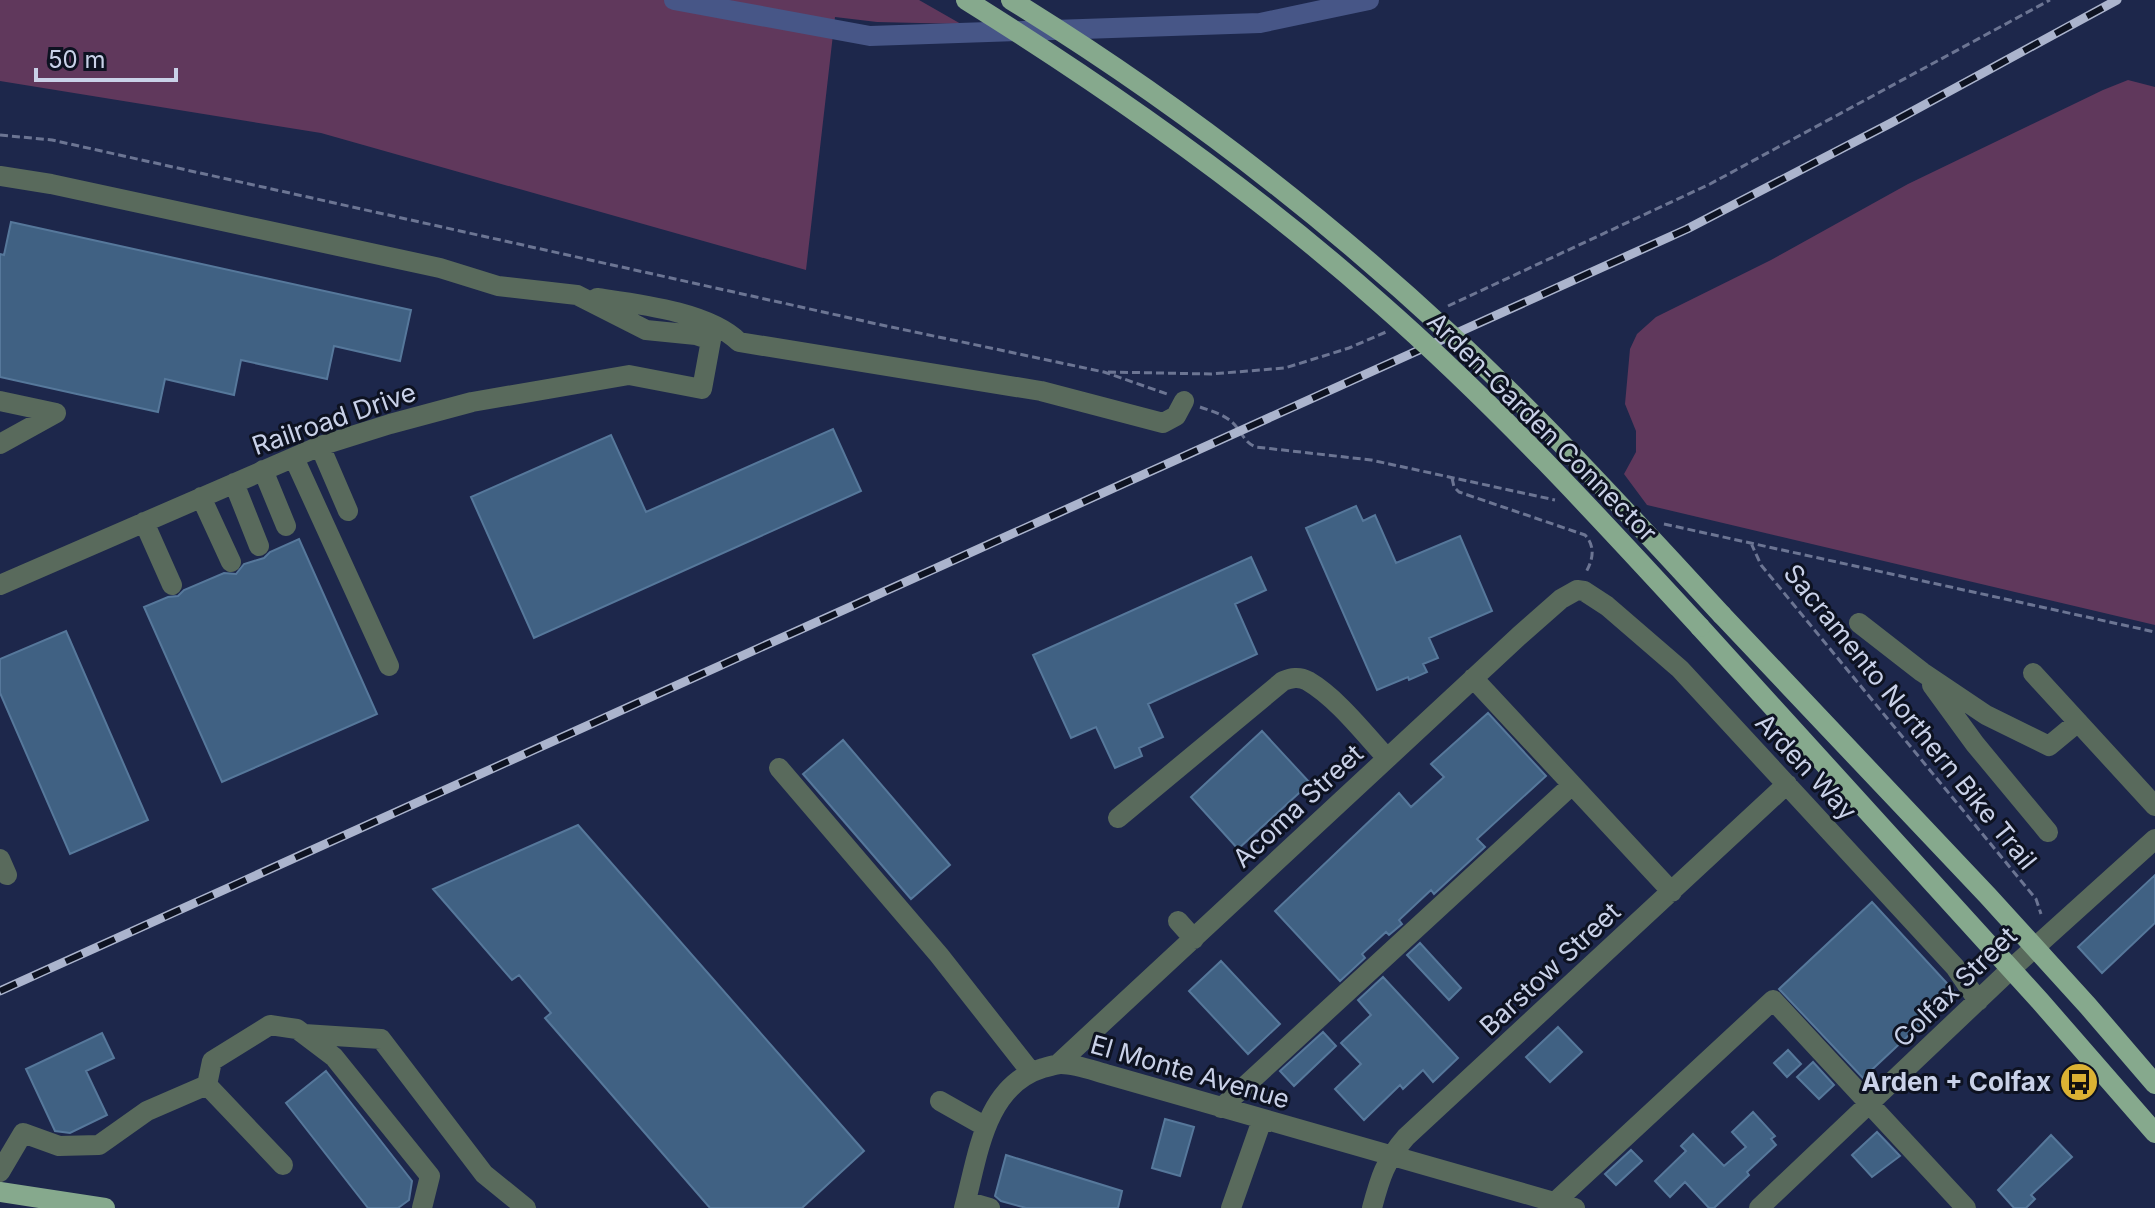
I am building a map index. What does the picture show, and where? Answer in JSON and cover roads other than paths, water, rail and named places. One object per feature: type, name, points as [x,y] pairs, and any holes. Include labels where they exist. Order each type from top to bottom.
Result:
[{"type":"main road","name":"Arden-Garden Connector","points":[[966,0],[1142,115],[1271,212],[1342,270],[1456,372],[1537,452],[1700,627],[2011,969]]},
{"type":"main road","name":"Arden-Garden Connector","points":[[1011,0],[1083,45],[1273,183],[1450,333],[1538,420],[2035,947]]},
{"type":"main road","points":[[2035,947],[2155,1084]]},
{"type":"main road","points":[[2011,969],[2155,1133]]},
{"type":"main road","points":[[0,1192],[105,1208]]},
{"type":"street","points":[[0,176],[51,184],[440,268],[498,286],[577,295],[668,311],[710,324],[739,342],[1041,391],[1163,423],[1176,416],[1184,401]]},
{"type":"street","name":"Railroad Drive","points":[[0,585],[320,446],[472,402],[629,375],[702,389],[711,340],[696,335],[646,330],[577,295]]},
{"type":"street","points":[[0,401],[56,413],[0,444]]},
{"type":"street","points":[[320,446],[348,511]]},
{"type":"street","points":[[294,458],[389,666]]},
{"type":"street","points":[[263,470],[286,526]]},
{"type":"street","points":[[234,483],[259,546]]},
{"type":"street","points":[[201,497],[231,562]]},
{"type":"street","points":[[144,522],[172,585]]},
{"type":"street","name":"Acoma Street","points":[[1058,1064],[1550,607],[1577,590]]},
{"type":"street","name":"Arden Way","points":[[1577,590],[1584,591],[1607,606],[1660,651],[1955,967],[1978,1001]]},
{"type":"street","points":[[1859,623],[1922,672],[1986,715],[2049,746],[2078,722]]},
{"type":"street","points":[[1922,672],[1975,744],[2048,832]]},
{"type":"street","points":[[2033,673],[2155,806]]},
{"type":"street","points":[[1118,818],[1216,734],[1283,681],[1293,677],[1306,679],[1342,710],[1387,758]]},
{"type":"street","points":[[1473,678],[1672,892]]},
{"type":"street","points":[[779,768],[939,955],[1031,1072],[1008,1089],[997,1102],[986,1127],[965,1205],[990,1208]]},
{"type":"street","name":"Barstow Street","points":[[1372,1208],[1389,1156],[1406,1137],[1787,784]]},
{"type":"street","points":[[1221,1108],[1572,785]]},
{"type":"street","name":"Colfax Street","points":[[1764,1206],[2011,969],[2155,839]]},
{"type":"street","points":[[1178,921],[1194,939]]},
{"type":"street","points":[[1565,1205],[1773,1000],[1966,1208]]},
{"type":"street","points":[[207,1085],[212,1061],[270,1025],[297,1029],[334,1057],[430,1176],[422,1208]]},
{"type":"street","points":[[304,1034],[381,1039],[484,1174],[526,1208]]},
{"type":"street","name":"El Monte Avenue","points":[[1031,1072],[1058,1064],[1109,1075],[1565,1205]]},
{"type":"street","points":[[207,1085],[283,1165]]},
{"type":"street","points":[[0,1172],[23,1133],[59,1146],[99,1145],[147,1111],[207,1085]]},
{"type":"street","points":[[940,1101],[986,1127]]},
{"type":"street","points":[[1231,1208],[1262,1120]]},
{"type":"waterway","points":[[674,0],[870,36],[1260,23],[1369,0]]},
{"type":"railway","points":[[0,991],[1687,229],[2117,0]]},
{"type":"place","name":"Arden + Colfax","points":[[2079,1082]]}]
